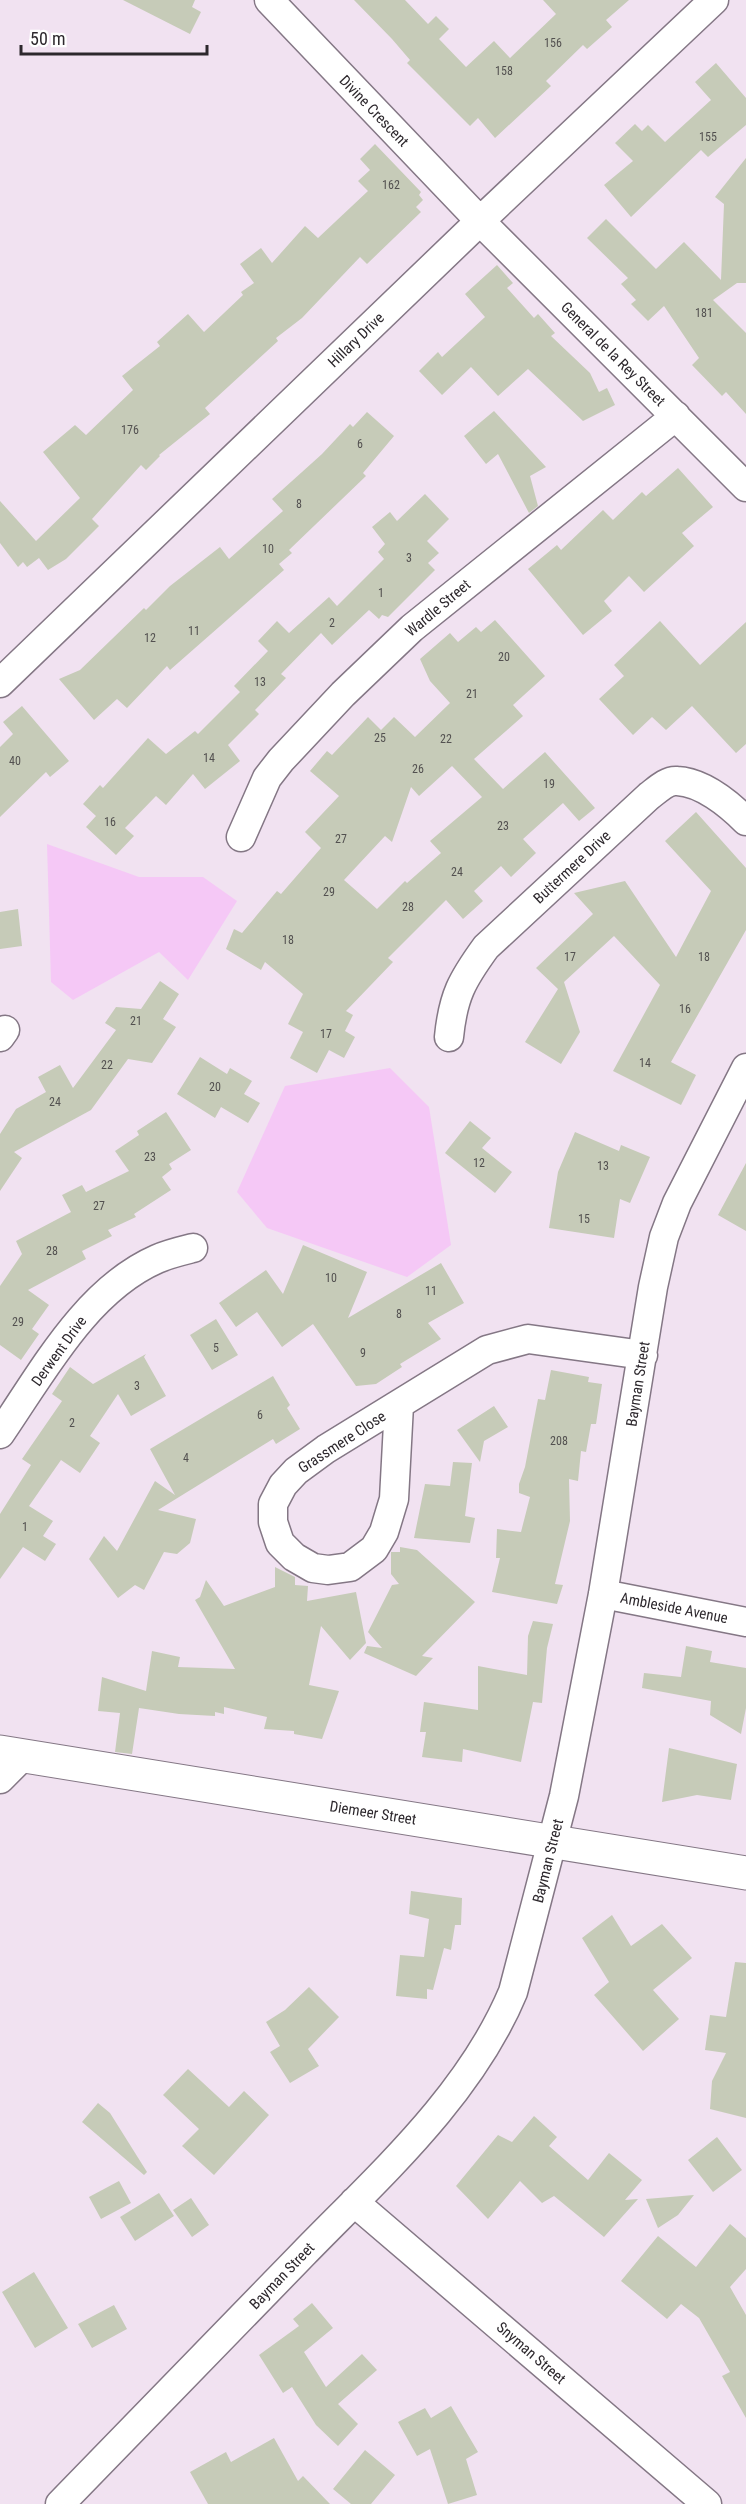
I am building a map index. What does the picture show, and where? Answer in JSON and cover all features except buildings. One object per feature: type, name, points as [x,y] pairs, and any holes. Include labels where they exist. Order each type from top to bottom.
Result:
[{"type":"street","name":"Divine Crescent","points":[[269,0],[480,221]]},
{"type":"street","name":"Hillary Drive","points":[[0,683],[480,221],[714,0]]},
{"type":"street","name":"General de la Rey Street","points":[[480,221],[746,487]]},
{"type":"street","name":"Wardle Street","points":[[241,837],[267,778],[343,694],[412,628],[675,416]]},
{"type":"street","name":"Buttermere Drive","points":[[448,1037],[452,1005],[465,976],[486,947],[648,796],[671,782],[686,783],[713,795],[746,821]]},
{"type":"street","name":"Bayman Street","points":[[60,2504],[354,2202],[440,2109],[486,2048],[513,1992],[554,1842],[603,1594],[664,1237],[677,1203],[746,1068]]},
{"type":"street","name":"Derwent Drive","points":[[0,1434],[74,1327],[101,1299],[134,1272],[158,1259],[193,1248]]},
{"type":"street","name":"Grassmere Close","points":[[399,1405],[394,1498],[384,1532],[374,1549],[350,1567],[328,1570],[313,1568],[294,1557],[280,1543],[273,1522],[273,1504],[283,1485],[296,1471],[326,1449],[487,1350],[528,1339],[643,1355]]},
{"type":"street","name":"Ambleside Avenue","points":[[603,1594],[746,1622]]},
{"type":"street","name":"Diemeer Street","points":[[8,1762],[554,1842],[746,1873]]},
{"type":"street","name":"Snyman Street","points":[[354,2202],[707,2504]]},
{"type":"shaded area","points":[[47,844],[139,877],[203,877],[237,901],[188,980],[159,952],[73,1000],[51,982]]},
{"type":"shaded area","points":[[390,1068],[429,1107],[451,1245],[407,1277],[267,1228],[237,1192],[285,1086]]}]
